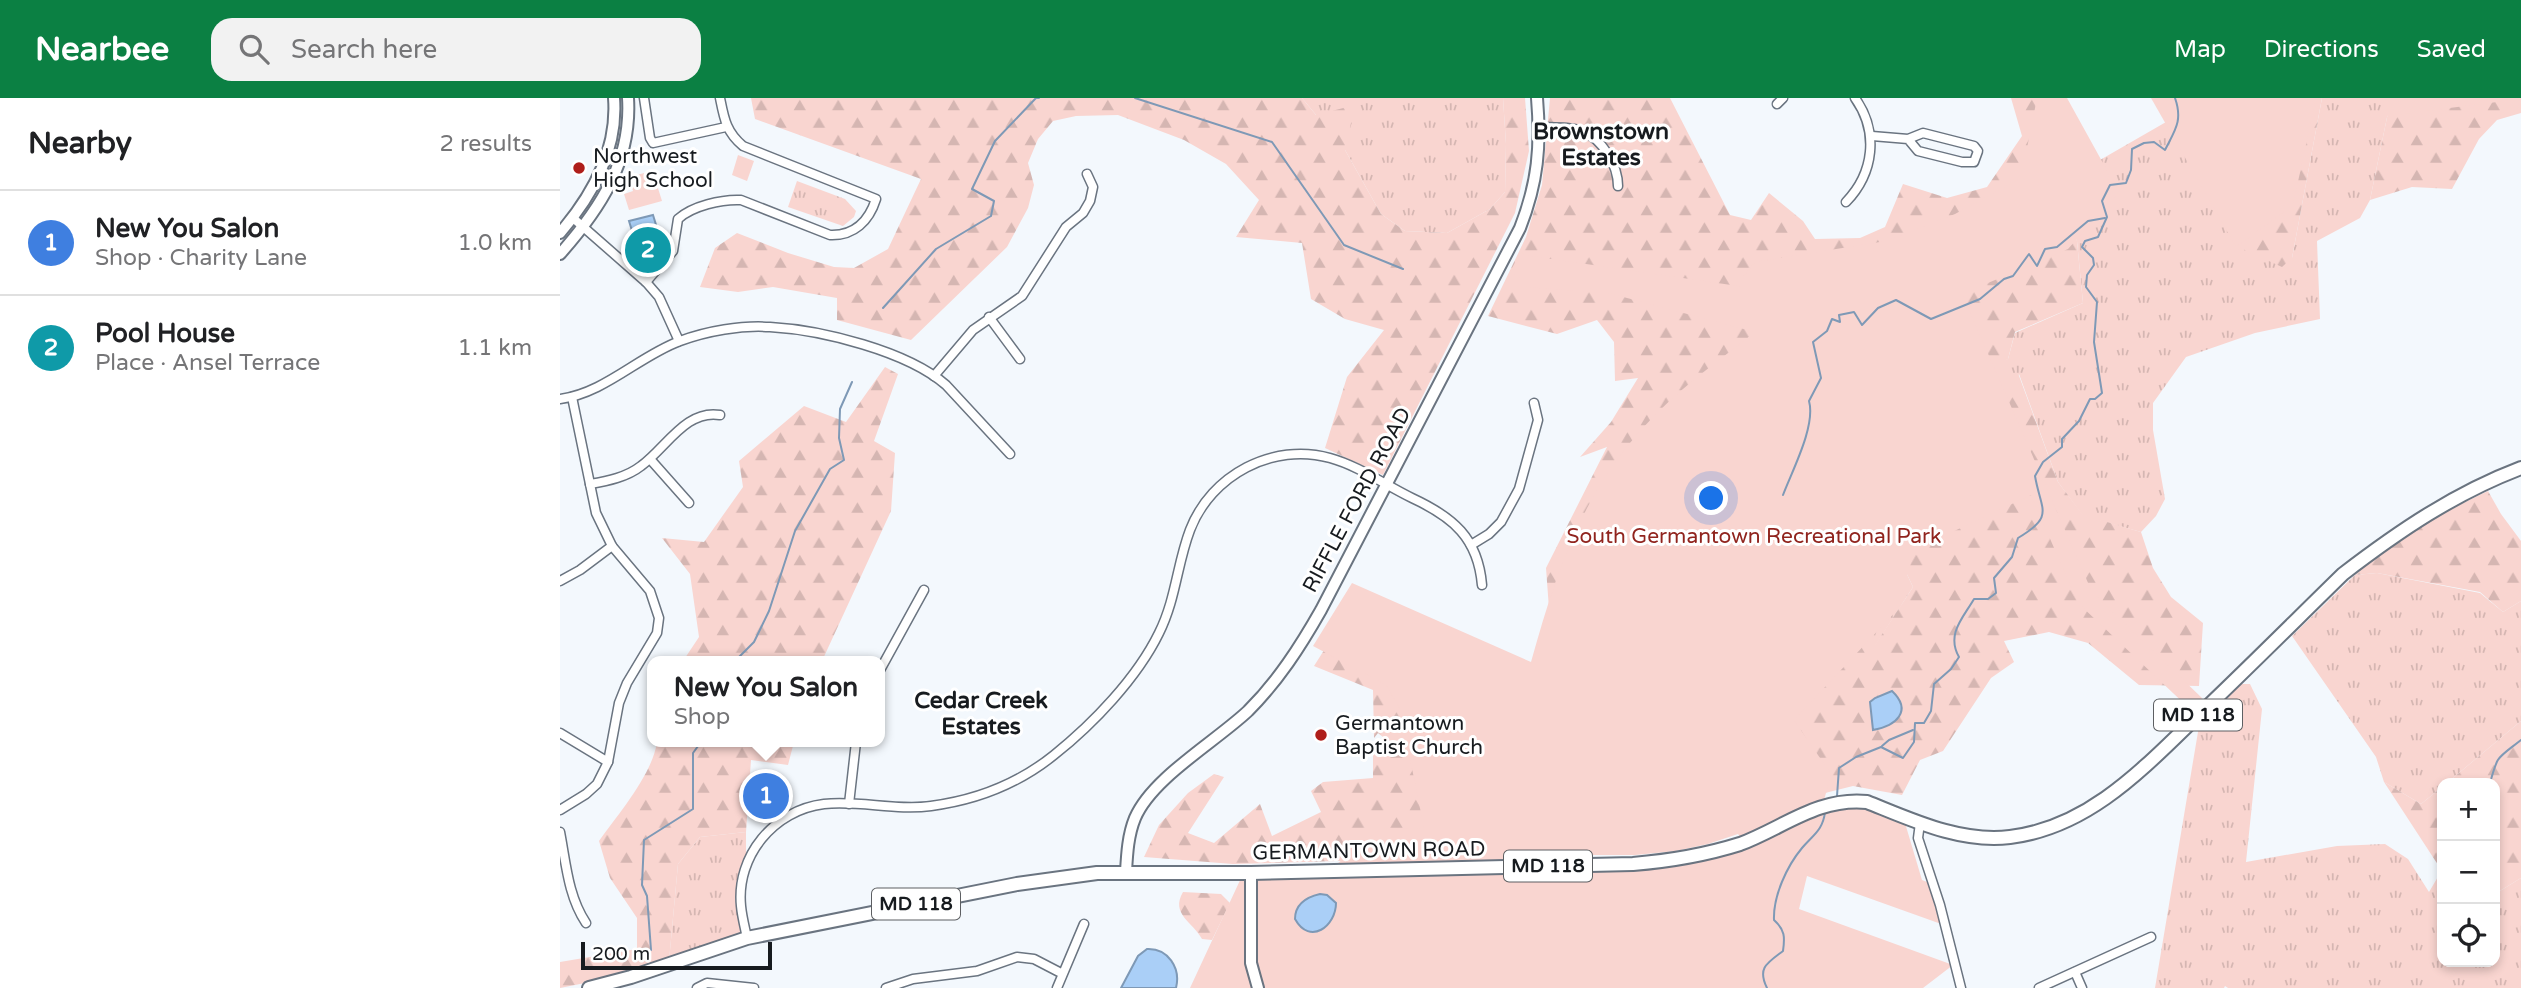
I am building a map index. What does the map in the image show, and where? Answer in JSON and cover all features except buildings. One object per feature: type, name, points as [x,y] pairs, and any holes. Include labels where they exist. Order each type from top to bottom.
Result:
[{"type":"main road","name":"GERMANTOWN ROAD","points":[[589,988],[631,977],[747,938],[1017,884],[1097,873],[1251,873],[1633,864],[1739,844],[1814,808],[1853,801],[1867,802],[1920,823],[1964,835],[2009,837],[2049,828],[2091,808],[2117,791],[2343,574],[2436,508],[2521,468]]},
{"type":"street","points":[[560,233],[592,190],[604,163],[613,122],[614,98]]},
{"type":"street","points":[[560,254],[584,227],[604,198],[620,159],[626,133],[628,98]]},
{"type":"street","points":[[644,98],[653,143],[726,127]]},
{"type":"street","points":[[646,282],[673,251],[678,219],[688,211],[741,200],[838,235],[856,230],[864,223],[876,199],[750,150],[733,138],[726,127],[720,98]]},
{"type":"street","name":"RIFFLE FORD ROAD","points":[[1126,872],[1131,830],[1143,804],[1161,783],[1249,709],[1293,658],[1387,485],[1528,209],[1538,164],[1537,98]]},
{"type":"street","points":[[1846,202],[1858,190],[1869,162],[1872,136],[1855,98]]},
{"type":"street","points":[[1539,127],[1576,128],[1593,136],[1612,161],[1618,177],[1618,186]]},
{"type":"street","points":[[1872,136],[1908,139],[1923,133],[1974,146],[1978,150],[1978,157],[1974,162],[1962,162],[1918,151],[1908,139]]},
{"type":"street","points":[[934,376],[963,339],[989,317],[1023,296],[1066,227],[1083,213],[1090,201],[1093,187],[1087,174]]},
{"type":"street","points":[[573,218],[646,282],[659,297],[679,341]]},
{"type":"street","points":[[989,317],[1020,359]]},
{"type":"street","points":[[560,399],[596,387],[679,341],[722,330],[769,327],[824,336],[898,356],[934,376],[1010,454]]},
{"type":"street","points":[[560,810],[597,784],[608,762],[619,703],[627,683],[657,633],[659,618],[650,591],[612,546],[596,513],[572,397]]},
{"type":"street","points":[[1471,545],[1489,534],[1500,522],[1519,489],[1538,420],[1534,403]]},
{"type":"street","points":[[590,484],[634,471],[689,422],[709,413],[720,415]]},
{"type":"street","points":[[747,938],[741,906],[742,883],[749,858],[772,827],[793,813],[824,804],[928,807],[964,802],[1004,788],[1040,767],[1062,749],[1124,687],[1143,662],[1169,610],[1185,543],[1196,515],[1210,496],[1236,473],[1255,462],[1303,454],[1344,463],[1387,485],[1446,517],[1461,530],[1480,566],[1482,585]]},
{"type":"street","points":[[650,459],[689,503]]},
{"type":"street","points":[[560,581],[612,546]]},
{"type":"street","points":[[885,661],[924,590]]},
{"type":"street","points":[[560,733],[608,762]]},
{"type":"street","points":[[849,804],[855,747]]},
{"type":"street","points":[[1920,823],[1918,838],[1940,905],[1961,988]]},
{"type":"street","points":[[560,832],[564,882],[586,923]]},
{"type":"street","points":[[1251,873],[1251,962],[1258,988]]},
{"type":"street","points":[[1057,988],[1061,973],[1084,924]]},
{"type":"street","points":[[2039,988],[2151,937]]},
{"type":"street","points":[[886,988],[913,979],[977,971],[1017,957],[1034,959],[1061,973]]},
{"type":"street","points":[[2075,972],[2082,988]]},
{"type":"street","points":[[699,988],[707,983],[754,988]]},
{"type":"green space","points":[[751,98],[1302,98],[1316,115],[1355,105],[1345,150],[1381,214],[1405,231],[1447,233],[1490,209],[1505,192],[1503,98],[1525,98],[1529,151],[1515,213],[1383,475],[1325,448],[1347,377],[1384,330],[1345,319],[1311,299],[1302,243],[1236,237],[1259,200],[1226,164],[1184,140],[1118,115],[1076,116],[1053,121],[1038,139],[1028,163],[1034,185],[1028,208],[1007,247],[911,340],[837,320],[837,298],[773,287],[738,292],[700,287],[715,248],[737,233],[834,267],[854,268],[888,249],[921,179],[755,119]]},
{"type":"green space","points":[[1302,98],[1503,98],[1505,192],[1490,209],[1447,233],[1405,231],[1381,214],[1345,150]]},
{"type":"green space","name":"South Germantown Recreational Park","points":[[1550,98],[1670,98],[1730,215],[1751,220],[1769,193],[1803,221],[1815,239],[1860,238],[1885,227],[1903,184],[1947,198],[1987,187],[2022,136],[2011,98],[2063,98],[2083,303],[2015,332],[2008,359],[1989,368],[1803,628],[1875,645],[1913,587],[1896,551],[1996,376],[2018,373],[2058,482],[2083,515],[2141,532],[2153,568],[2171,597],[2203,623],[2199,686],[2139,685],[2088,643],[2049,632],[2004,641],[2014,662],[1991,678],[1943,751],[1920,760],[1902,795],[1853,786],[1580,854],[1233,864],[1144,857],[1159,825],[1188,793],[1214,774],[1224,777],[1188,833],[1214,843],[1260,804],[1272,836],[1321,812],[1311,791],[1323,782],[1373,778],[1373,744],[1377,746],[1383,737],[1378,733],[1374,738],[1373,690],[1314,666],[1347,614],[1562,719],[1551,636],[1546,568],[1607,447],[1580,457],[1611,422],[1638,378],[1615,381],[1614,342],[1597,320],[1557,334],[1488,316],[1526,237],[1542,185]]},
{"type":"green space","name":"South Germantown Recreational Park","points":[[2037,98],[2067,98],[2119,192],[2068,249],[1962,294],[2092,592],[2202,698],[2193,712],[2078,603],[2031,495],[1916,549],[1908,571],[1901,606],[1794,720],[1831,774],[1822,808],[1862,807],[1905,823],[1922,880],[1932,884],[1944,925],[1807,876],[1799,909],[1953,965],[1923,988],[1190,988],[1242,876],[1332,868],[1380,829],[1424,828],[1400,709],[1386,685],[1313,646],[1352,583],[1531,662],[1563,560],[1592,499],[1610,469],[1668,402],[1755,332],[1612,294],[1516,286],[1520,278],[1510,272],[1521,251],[1524,255],[1745,287],[1743,277],[1755,262],[1886,241],[1955,214],[2021,178]],"holes":[[[1738,834],[1746,845],[1573,869],[1590,855],[1676,851]]]},
{"type":"green space","points":[[2151,98],[2316,98],[2293,205],[2236,247]]},
{"type":"green space","points":[[2226,98],[2322,98],[2292,258],[2282,267],[2236,246]]},
{"type":"green space","points":[[2322,98],[2391,98],[2370,200],[2360,218],[2317,241],[2320,319],[2255,333],[2186,357],[2153,403],[2153,430],[2165,499],[2156,516],[2141,532],[2083,516],[2058,482],[2019,374],[1896,551],[1913,587],[1875,646],[1803,628],[1854,381],[2008,359],[2015,333],[2083,303],[2076,231],[2100,160],[2173,118],[2292,258]]},
{"type":"green space","points":[[2390,98],[2521,98],[2521,99],[2386,116]]},
{"type":"green space","points":[[2391,98],[2521,98],[2521,113],[2497,120],[2479,139],[2452,189],[2412,187],[2370,200]]},
{"type":"green space","points":[[738,155],[754,161],[747,181],[732,175]]},
{"type":"green space","points":[[648,172],[652,186],[657,185],[662,201],[629,210],[624,194],[633,191],[629,177]]},
{"type":"green space","points":[[797,181],[845,199],[856,211],[854,217],[843,226],[788,207]]},
{"type":"green space","points":[[885,367],[898,374],[874,441],[895,453],[891,511],[824,656],[686,656],[699,637],[690,574],[662,538],[704,542],[743,487],[739,461],[804,406],[846,422]]},
{"type":"green space","points":[[2488,491],[2521,541],[2521,601],[2503,612],[2480,592],[2377,573],[2355,575],[2418,528]]},
{"type":"green space","points":[[2377,573],[2480,593],[2503,612],[2521,601],[2521,721],[2453,778],[2437,778],[2437,791],[2421,804],[2384,782],[2376,757],[2292,636],[2355,575]]},
{"type":"green space","points":[[2242,684],[2250,684],[2262,709],[2246,862],[2337,846],[2385,844],[2408,859],[2429,892],[2437,878],[2437,967],[2500,967],[2500,891],[2521,878],[2521,988],[2155,988],[2200,720]]},
{"type":"green space","points":[[2521,721],[2521,878],[2500,891],[2500,778],[2453,778]]},
{"type":"green space","points":[[656,747],[793,747],[788,765],[751,760],[746,832],[700,837],[678,864],[669,961],[610,978],[560,988],[560,962],[637,949],[637,918],[610,878],[599,841],[642,780]]},
{"type":"green space","points":[[2384,782],[2421,804],[2437,791],[2437,863]]},
{"type":"green space","points":[[746,832],[746,857],[739,875],[735,900],[741,935],[669,961],[678,864],[700,837]]},
{"type":"green space","points":[[1183,892],[1221,894],[1230,903],[1212,940],[1202,939],[1184,917],[1179,906]]},
{"type":"water","points":[[653,215],[657,228],[651,229],[653,236],[640,240],[638,233],[633,234],[629,221]]},
{"type":"water","points":[[1892,691],[1901,705],[1899,716],[1889,725],[1873,730],[1870,702]]},
{"type":"water","points":[[1320,894],[1327,895],[1336,903],[1335,911],[1332,919],[1321,930],[1308,931],[1295,919],[1297,909],[1303,902]]},
{"type":"water","points":[[1147,949],[1161,952],[1171,961],[1177,973],[1176,988],[1121,988],[1138,956]]},
{"type":"waterway","points":[[883,308],[936,249],[991,216],[994,201],[972,189],[995,141],[1039,98]]},
{"type":"waterway","points":[[1135,98],[1272,142],[1344,245],[1403,269]]},
{"type":"waterway","points":[[1837,796],[1839,768],[1856,757],[1881,747],[1903,758],[1914,742],[1915,723],[1924,723],[1931,711],[1934,684],[1951,669],[1959,657],[1954,641],[1961,620],[1974,599],[1988,599],[1996,593],[1994,578],[2012,557],[2018,538],[2041,518],[2043,512],[2035,476],[2043,462],[2062,447],[2062,439],[2079,421],[2090,399],[2095,399],[2102,393],[2094,342],[2097,302],[2086,287],[2087,275],[2094,265],[2093,258],[2082,247],[2085,241],[2098,237],[2107,217],[2102,201],[2110,185],[2126,183],[2131,170],[2132,149],[2154,142],[2165,150],[2178,119],[2175,98]]},
{"type":"waterway","points":[[1783,495],[1806,435],[1809,401],[1821,378],[1813,342],[1827,331],[1832,319],[1840,322],[1839,315],[1854,312],[1862,325],[1878,308],[1896,300],[1931,319],[1980,299],[2004,279],[2013,276],[2029,254],[2037,266],[2045,249],[2057,247],[2088,221],[2105,218]]},
{"type":"waterway","points":[[740,656],[754,642],[769,611],[795,531],[830,469],[844,460],[839,438],[840,409],[852,382]]},
{"type":"waterway","points":[[1882,746],[1889,740],[1913,730]]},
{"type":"waterway","points":[[2492,778],[2500,758],[2521,740]]},
{"type":"waterway","points":[[651,950],[647,896],[642,885],[644,840],[693,809],[693,753],[697,747]]},
{"type":"waterway","points":[[1767,988],[1763,971],[1768,963],[1783,951],[1784,946],[1782,931],[1774,920],[1778,891],[1796,855],[1820,828],[1825,812]]},
{"type":"place","name":"Northwest High School","points":[[579,168]]},
{"type":"place","name":"Pool House","points":[[648,250]]},
{"type":"place","name":"Germantown Baptist Church","points":[[1321,735]]},
{"type":"place","name":"New You Salon","points":[[766,796]]},
{"type":"district","name":"Brownstown Estates","points":[[1601,145]]},
{"type":"district","name":"Cedar Creek Estates","points":[[981,714]]}]
